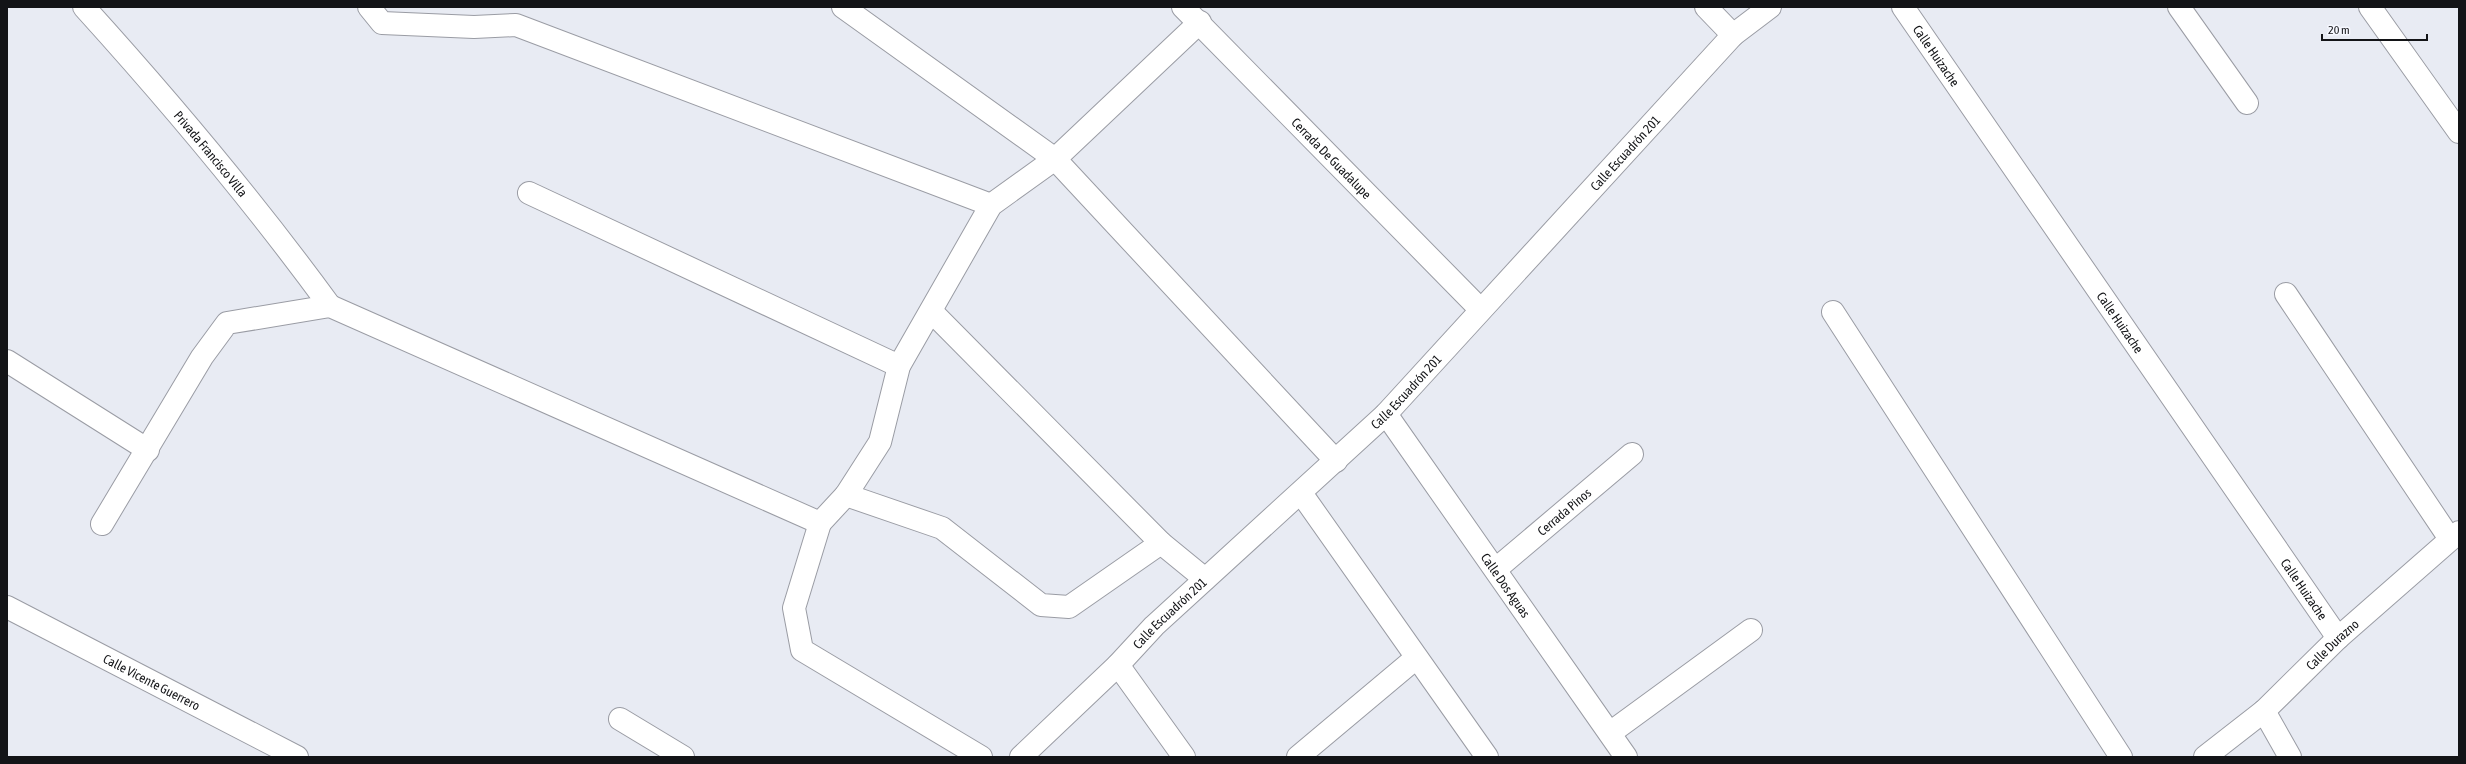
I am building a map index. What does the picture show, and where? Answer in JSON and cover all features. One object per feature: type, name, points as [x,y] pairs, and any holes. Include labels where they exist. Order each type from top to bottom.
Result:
[{"type":"street","name":"Privada Francisco Villa","points":[[84,7],[154,84],[236,183],[330,306]]},
{"type":"street","points":[[369,7],[382,22],[474,27],[516,25],[991,205]]},
{"type":"street","points":[[843,7],[1055,160],[1336,461]]},
{"type":"street","name":"Cerrada De Guadalupe","points":[[1183,7],[1200,22],[1480,309]]},
{"type":"street","points":[[1706,7],[1733,35]]},
{"type":"street","name":"Calle Escuadrón 201","points":[[1021,757],[1118,665],[1154,626],[1386,414],[1480,309],[1733,35],[1770,7]]},
{"type":"street","name":"Calle Huizache","points":[[1903,7],[2338,638]]},
{"type":"street","points":[[2179,7],[2247,103]]},
{"type":"street","points":[[2370,7],[2459,132]]},
{"type":"street","points":[[981,757],[802,650],[794,608],[820,524],[846,495],[880,442],[899,366],[991,205],[1055,160],[1200,22]]},
{"type":"street","points":[[529,192],[899,366]]},
{"type":"street","points":[[2286,294],[2455,536]]},
{"type":"street","points":[[102,524],[148,450],[202,357],[227,323],[330,306],[820,524]]},
{"type":"street","points":[[931,310],[1161,543],[1205,579]]},
{"type":"street","points":[[1832,312],[2121,757]]},
{"type":"street","points":[[7,361],[148,450]]},
{"type":"street","name":"Calle Dos Aguas","points":[[1386,414],[1496,569],[1626,757]]},
{"type":"street","name":"Cerrada Pinos","points":[[1496,569],[1632,454]]},
{"type":"street","points":[[1301,493],[1487,757]]},
{"type":"street","points":[[846,495],[942,528],[1041,605],[1069,607],[1161,543]]},
{"type":"street","name":"Calle Durazno","points":[[2205,757],[2264,711],[2338,638],[2455,536]]},
{"type":"street","name":"Calle Vicente Guerrero","points":[[7,607],[297,757]]},
{"type":"street","points":[[1610,733],[1751,630]]},
{"type":"street","points":[[1298,757],[1416,658]]},
{"type":"street","points":[[1118,665],[1184,757]]},
{"type":"street","points":[[2264,711],[2290,757]]},
{"type":"street","points":[[620,719],[683,757]]}]
